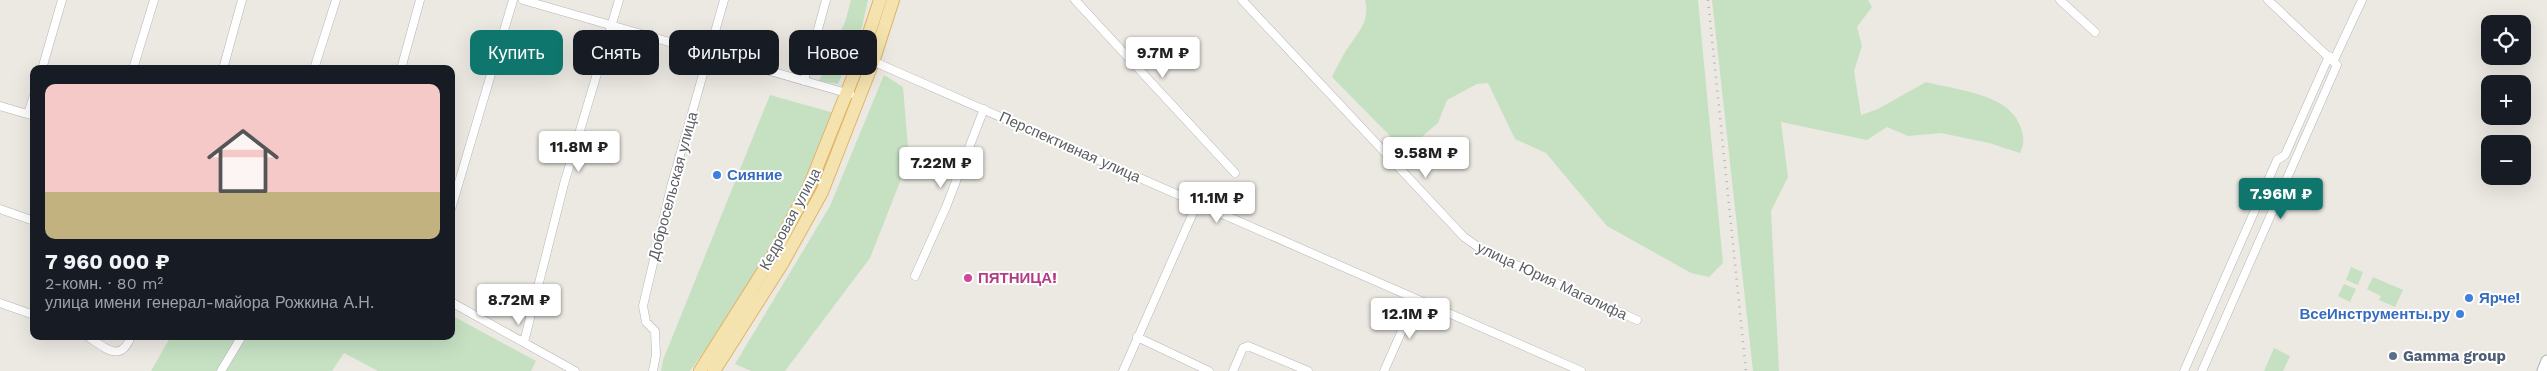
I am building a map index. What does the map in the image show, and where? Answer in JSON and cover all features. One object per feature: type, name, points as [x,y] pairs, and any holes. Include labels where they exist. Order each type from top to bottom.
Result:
[{"type":"main road","name":"Кедровая улица","points":[[873,30],[880,0]]},
{"type":"main road","name":"Кедровая улица","points":[[877,36],[893,0]]},
{"type":"main road","name":"Кедровая улица","points":[[705,370],[782,264],[822,192],[861,75]]},
{"type":"street","points":[[43,65],[62,0]]},
{"type":"street","points":[[134,65],[154,0]]},
{"type":"street","points":[[224,65],[242,0]]},
{"type":"street","points":[[315,65],[336,0]]},
{"type":"street","points":[[402,65],[420,0]]},
{"type":"street","points":[[455,196],[513,0]]},
{"type":"street","points":[[523,0],[669,43]]},
{"type":"street","points":[[524,342],[564,184],[619,0]]},
{"type":"street","name":"Добросельская улица","points":[[715,30],[724,0]]},
{"type":"street","points":[[804,81],[826,0]]},
{"type":"street","points":[[1075,0],[1235,173]]},
{"type":"street","name":"улица Юрия Магалифа","points":[[1242,0],[1464,238],[1481,250],[1638,320]]},
{"type":"street","points":[[2060,0],[2095,32]]},
{"type":"street","points":[[2268,0],[2333,60]]},
{"type":"street","points":[[2184,371],[2277,160],[2285,155],[2362,0]]},
{"type":"street","points":[[2202,371],[2333,60]]},
{"type":"street","name":"Перспективная улица","points":[[877,63],[1581,371]]},
{"type":"street","points":[[779,74],[854,94]]},
{"type":"street","name":"Добросельская улица","points":[[653,371],[656,355],[655,331],[646,322],[642,306],[671,187],[702,75]]},
{"type":"street","points":[[0,106],[30,115]]},
{"type":"street","points":[[915,276],[946,207],[984,109]]},
{"type":"street","points":[[1122,371],[1197,204]]},
{"type":"street","points":[[0,209],[30,220]]},
{"type":"street","points":[[1384,371],[1416,300]]},
{"type":"street","points":[[0,302],[30,313]]},
{"type":"street","points":[[455,304],[574,371]]},
{"type":"street","points":[[1138,337],[1209,371]]},
{"type":"street","points":[[94,340],[115,352],[123,352],[128,347],[131,340]]},
{"type":"street","points":[[221,371],[240,340]]},
{"type":"street","points":[[1233,371],[1243,348],[1248,346],[1308,371]]},
{"type":"street","points":[[2543,371],[2547,361]]},
{"type":"green space","points":[[851,0],[868,0],[861,30],[841,30]]},
{"type":"green space","points":[[1365,0],[1698,0],[1723,263],[1709,277],[1691,273],[1607,226],[1546,153],[1515,139],[1488,83],[1477,84],[1447,100],[1438,123],[1411,146],[1392,138],[1332,77],[1363,25],[1366,14]]},
{"type":"green space","points":[[1712,0],[1868,0],[1872,7],[1857,27],[1862,46],[1854,71],[1861,115],[1878,109],[1926,82],[1968,91],[1996,101],[2016,118],[2023,134],[2023,145],[2020,153],[1989,143],[1941,133],[1908,136],[1887,127],[1867,140],[1781,122],[1788,177],[1771,211],[1779,371],[1753,371]]},
{"type":"green space","points":[[822,75],[842,75],[838,84],[819,81]]},
{"type":"green space","points":[[884,75],[903,87],[909,159],[870,258],[785,371],[751,371],[735,364],[830,206]]},
{"type":"green space","points":[[770,95],[834,113],[795,203],[734,310],[690,371],[661,371],[663,360]]},
{"type":"green space","points":[[2351,267],[2363,272],[2358,285],[2346,280]]},
{"type":"green space","points":[[2373,277],[2403,290],[2395,307],[2379,300],[2381,296],[2367,289]]},
{"type":"green space","points":[[2344,284],[2356,289],[2350,302],[2338,296]]},
{"type":"green space","points":[[455,317],[536,361],[531,371],[378,371],[344,353],[332,371],[151,371],[169,340],[455,340]]},
{"type":"green space","points":[[2274,348],[2290,356],[2283,371],[2264,371]]},
{"type":"railway","points":[[1708,0],[1746,371]]},
{"type":"place","name":"Сияние","points":[[717,175]]},
{"type":"place","name":"ПЯТНИЦА!","points":[[968,278]]},
{"type":"place","name":"Ярче!","points":[[2469,298]]},
{"type":"place","name":"ВсеИнструменты.ру","points":[[2460,314]]},
{"type":"place","name":"Gamma group","points":[[2393,356]]}]
